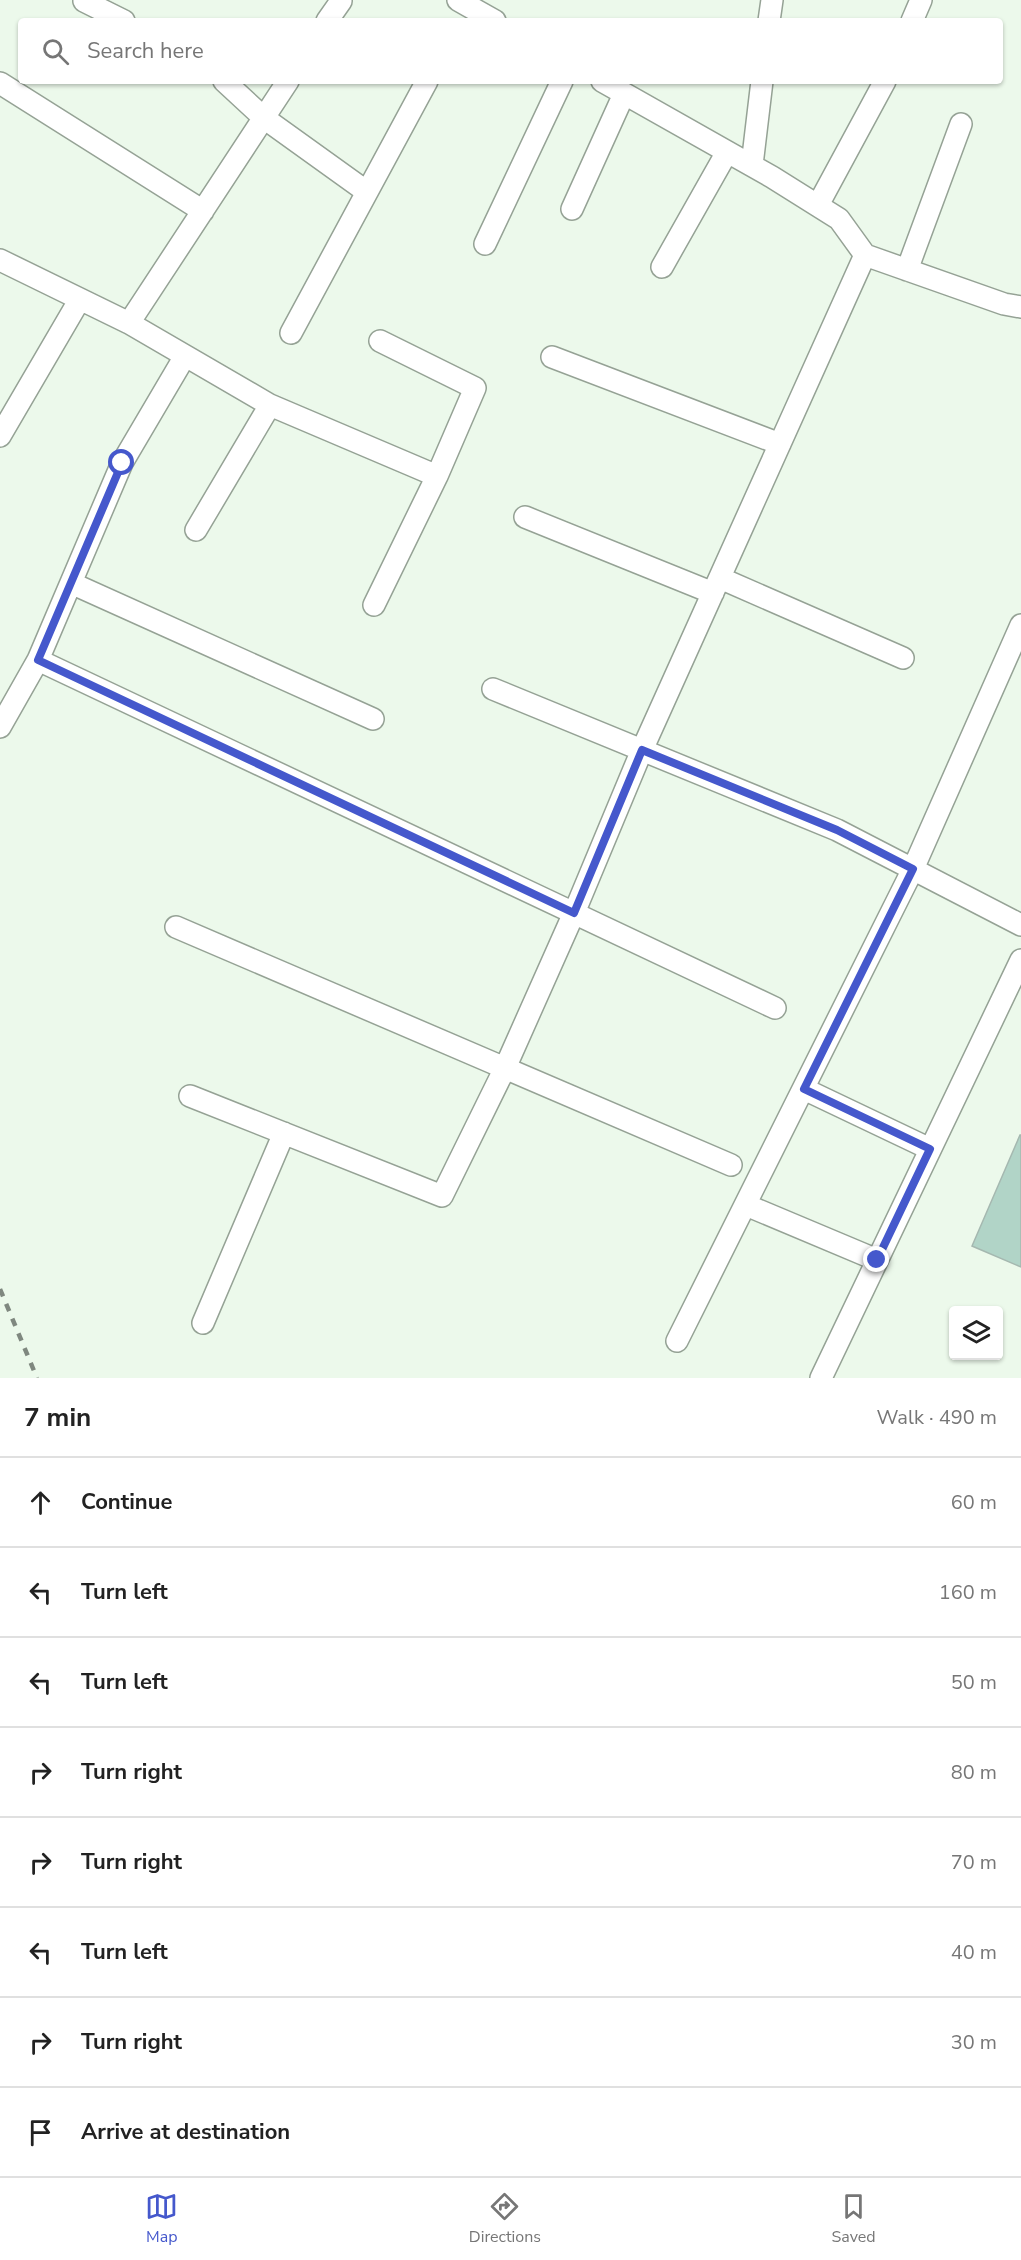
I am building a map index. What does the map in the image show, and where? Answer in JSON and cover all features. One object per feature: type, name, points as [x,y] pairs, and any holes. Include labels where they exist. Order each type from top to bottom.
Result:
[{"type":"street","points":[[769,18],[772,0]]},
{"type":"street","points":[[913,18],[921,0]]},
{"type":"street","points":[[84,1],[118,18]]},
{"type":"street","points":[[329,18],[341,1]]},
{"type":"street","points":[[461,9],[486,18]]},
{"type":"street","points":[[0,83],[203,211]]},
{"type":"street","points":[[227,84],[264,118],[367,192]]},
{"type":"street","points":[[129,323],[286,84]]},
{"type":"street","points":[[291,333],[424,84]]},
{"type":"street","points":[[485,244],[561,84]]},
{"type":"street","points":[[607,84],[752,165],[818,205],[839,219],[865,255],[1004,304],[1019,302]]},
{"type":"street","points":[[752,165],[762,84]]},
{"type":"street","points":[[818,205],[883,84]]},
{"type":"street","points":[[572,209],[624,94]]},
{"type":"street","points":[[907,270],[961,124]]},
{"type":"street","points":[[662,267],[727,152]]},
{"type":"street","points":[[190,1096],[442,1196],[505,1068],[574,913],[642,750],[865,255]]},
{"type":"street","points":[[0,260],[129,323],[270,405],[437,476]]},
{"type":"street","points":[[0,436],[80,299]]},
{"type":"street","points":[[374,605],[437,476],[475,388],[380,341]]},
{"type":"street","points":[[0,727],[8,695],[38,660],[122,463],[185,356]]},
{"type":"street","points":[[552,357],[780,444]]},
{"type":"street","points":[[196,531],[270,405]]},
{"type":"street","points":[[525,516],[903,658]]},
{"type":"street","points":[[71,583],[373,719]]},
{"type":"street","points":[[677,1341],[913,869],[1021,625]]},
{"type":"street","points":[[38,660],[775,1008]]},
{"type":"street","points":[[493,689],[837,830],[1021,925]]},
{"type":"street","points":[[176,927],[731,1165]]},
{"type":"street","points":[[820,1378],[1021,960]]},
{"type":"street","points":[[804,1089],[930,1149]]},
{"type":"street","points":[[203,1323],[285,1133]]},
{"type":"street","points":[[746,1205],[877,1260]]},
{"type":"building","points":[[1021,1135],[1021,1267],[972,1246]]},
{"type":"railway","points":[[0,1289],[37,1378]]},
{"type":"route","points":[[122,463],[38,660],[574,913],[642,750],[837,830],[913,869],[804,1089],[930,1149],[877,1260]]}]
